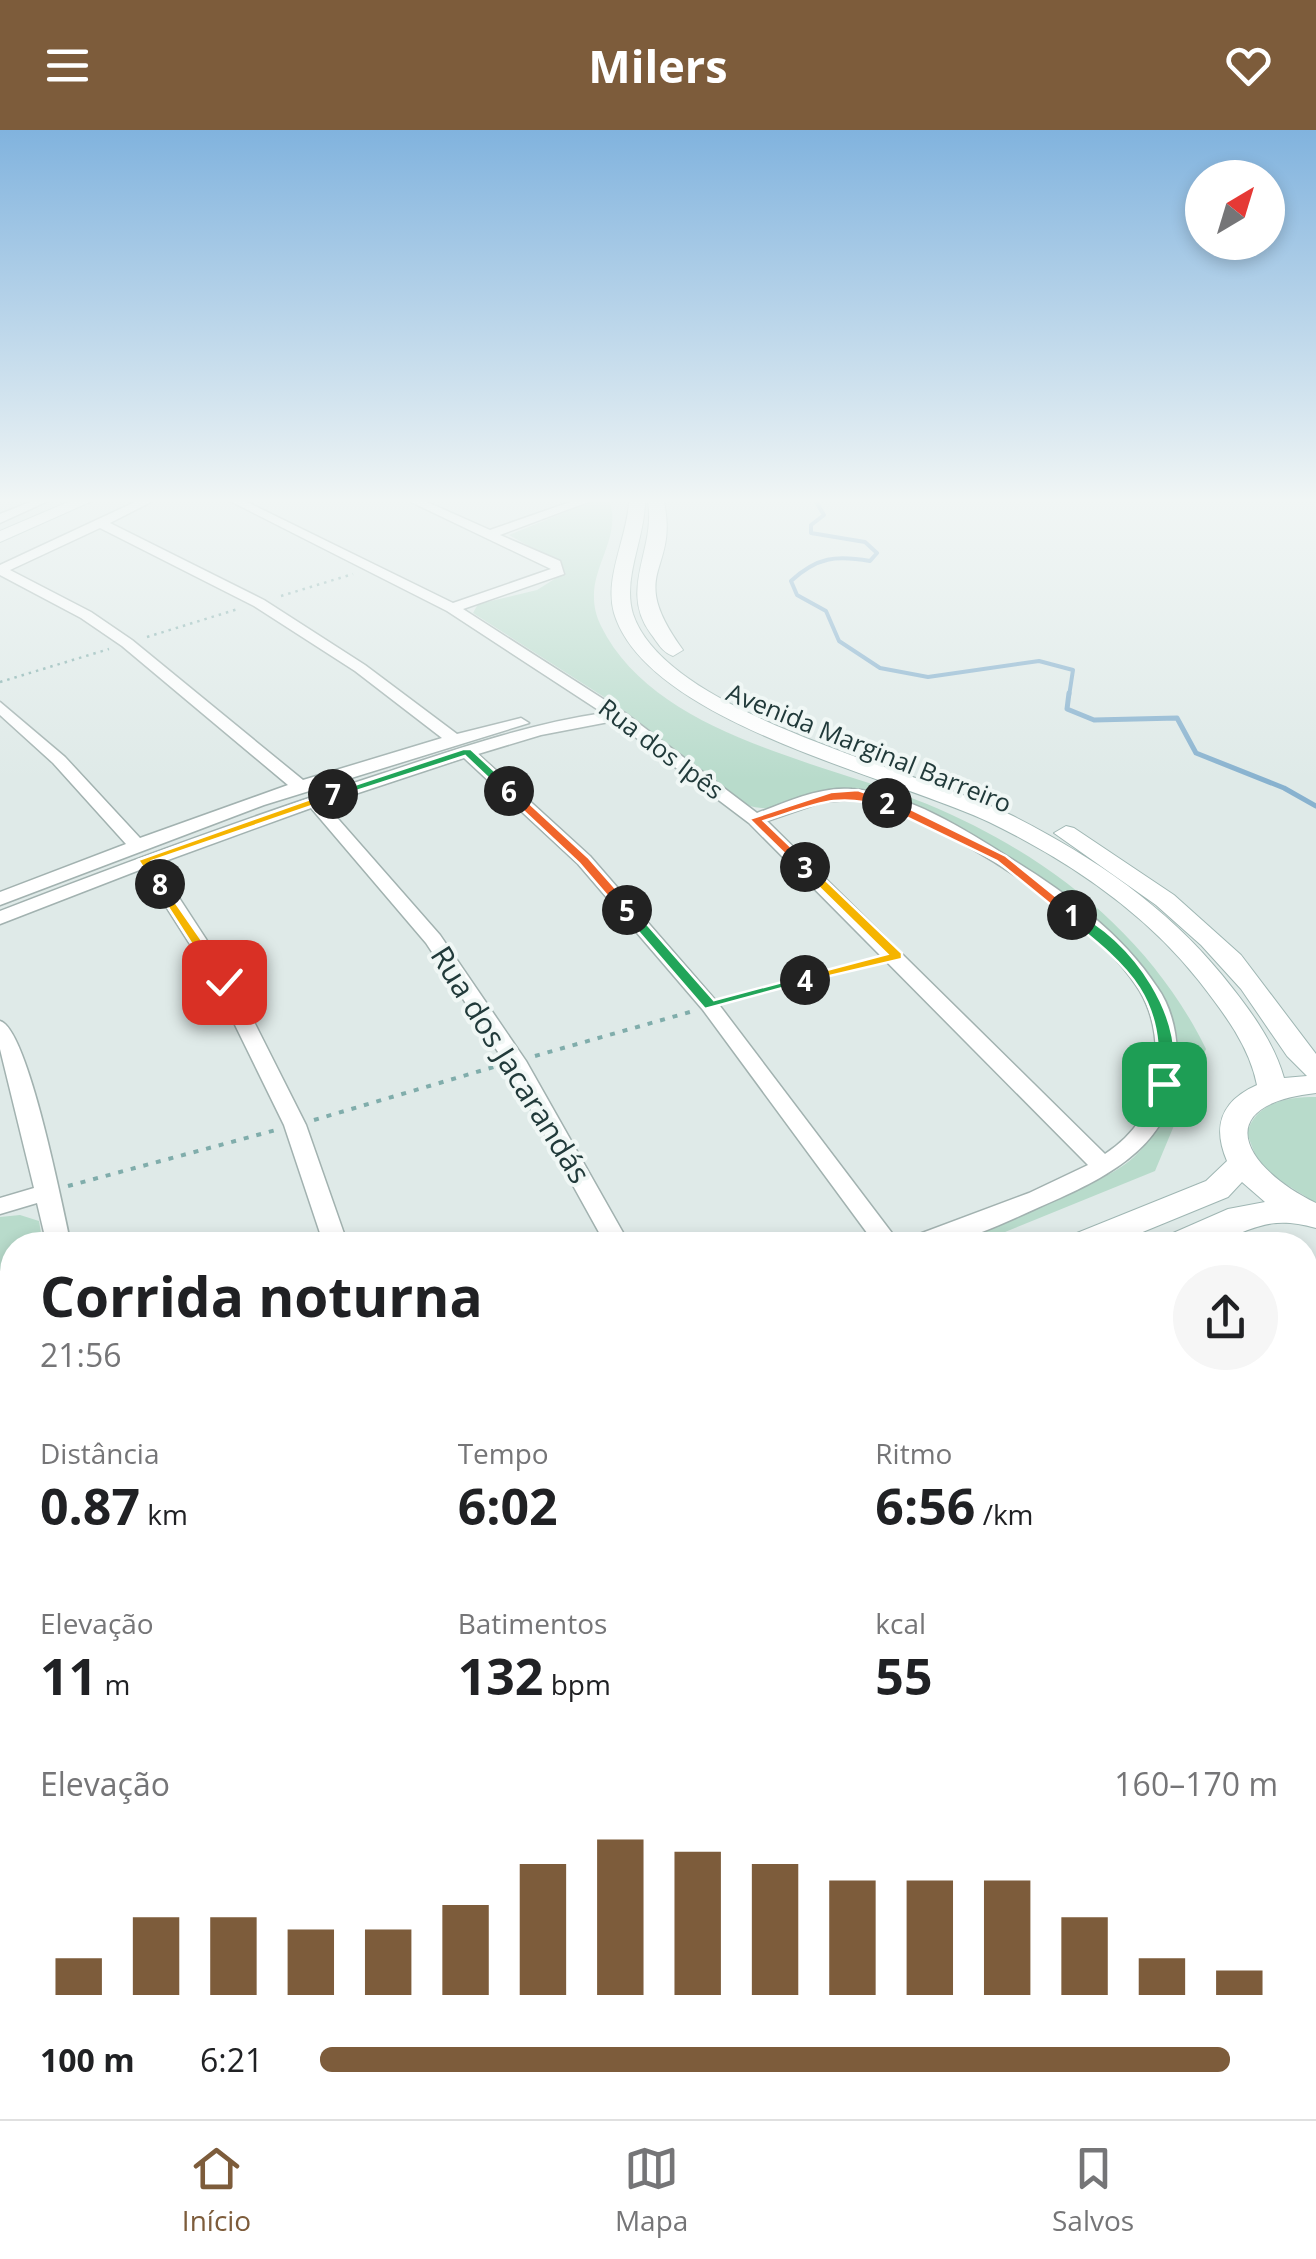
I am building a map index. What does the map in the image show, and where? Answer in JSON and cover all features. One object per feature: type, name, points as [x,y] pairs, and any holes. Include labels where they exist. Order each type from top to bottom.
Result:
[{"type":"street","name":"Rua dos Jacarandás","points":[[47,595],[127,643],[308,794],[433,938],[516,1061],[611,1232]]},
{"type":"street","points":[[242,595],[360,668],[460,745],[584,860],[710,1006],[879,1232]]},
{"type":"street","name":"Rua dos Ipês","points":[[428,595],[594,698],[756,819],[1105,1168]]},
{"type":"street","points":[[452,608],[489,595]]},
{"type":"street","name":"Avenida Marginal Barreiro","points":[[620,595],[628,624],[651,655],[692,689],[746,718],[965,803],[1038,838],[1139,906],[1203,966],[1260,1046],[1272,1089]]},
{"type":"street","name":"Avenida Marginal Barreiro","points":[[643,595],[649,620],[699,674],[778,716],[932,773],[1068,834],[1186,917],[1250,983],[1293,1045],[1316,1069]]},
{"type":"street","points":[[0,918],[43,891],[140,852],[308,794],[370,767],[580,709],[594,698]]},
{"type":"street","points":[[0,707],[58,760],[140,852],[224,982],[295,1125],[332,1232]]},
{"type":"street","points":[[308,794],[386,778],[460,745],[619,716]]},
{"type":"street","points":[[370,767],[383,771],[386,778]]},
{"type":"street","points":[[756,819],[835,794],[858,794],[897,806],[1002,858],[1116,950],[1150,991],[1168,1041],[1164,1084],[1145,1132],[1105,1168],[947,1232]]},
{"type":"street","points":[[0,898],[43,891]]},
{"type":"street","points":[[0,1027],[16,1060],[56,1232]]},
{"type":"street","points":[[1305,1213],[1263,1188],[1241,1165],[1232,1144],[1232,1124],[1241,1107],[1272,1089],[1316,1084]]},
{"type":"street","points":[[1112,1232],[1217,1189],[1241,1165]]},
{"type":"street","points":[[0,1206],[47,1192]]},
{"type":"street","points":[[1206,1232],[1239,1218],[1305,1213]]},
{"type":"path","points":[[0,682],[285,595]]},
{"type":"path","points":[[47,1192],[897,956]]},
{"type":"green space","points":[[517,595],[594,595],[601,626],[626,664],[660,694],[701,720],[971,824],[1052,872],[1089,901],[1155,969],[1206,1049],[1155,1171],[1005,1232],[969,1232],[1095,1182],[1134,1157],[1144,1145],[1167,1097],[1178,1046],[1171,1017],[1153,986],[1126,955],[1058,894],[991,847],[943,820],[859,792],[779,808],[747,805],[604,697],[473,613],[478,604]]},
{"type":"green space","points":[[1316,1097],[1316,1203],[1260,1168],[1247,1133],[1258,1114],[1274,1103]]},
{"type":"green space","points":[[20,1215],[39,1221],[41,1232],[0,1232],[0,1217]]},
{"type":"waterway","points":[[797,595],[826,611],[839,641],[880,668],[928,677],[1039,661],[1073,670],[1069,696]]},
{"type":"waterway","points":[[1069,693],[1067,709],[1094,720],[1177,718],[1196,753],[1284,788],[1316,806]]},
{"type":"route","points":[[224,982],[144,860],[467,752],[584,860],[710,1006],[897,956],[756,819],[835,794],[858,794],[897,806],[1002,858],[1116,950],[1150,991],[1168,1041],[1164,1084]]}]
